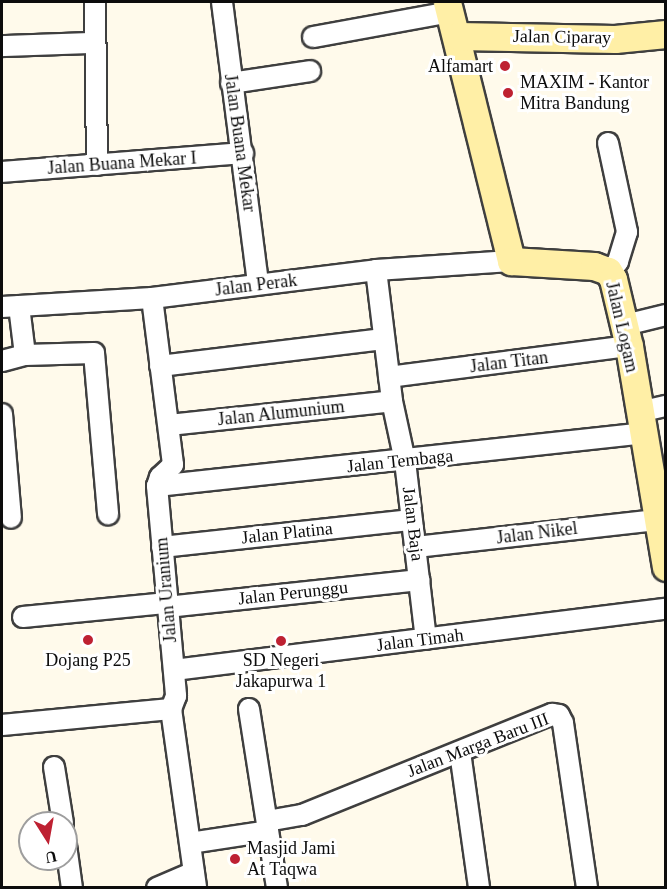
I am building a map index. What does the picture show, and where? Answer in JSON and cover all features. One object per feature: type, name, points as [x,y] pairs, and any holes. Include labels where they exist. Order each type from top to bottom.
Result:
[{"type":"street","points":[[95,2],[97,165]]},
{"type":"street","name":"Jalan Buana Mekar","points":[[222,2],[258,284]]},
{"type":"street","points":[[313,37],[452,17],[511,261]]},
{"type":"street","name":"Jalan Ciparay","points":[[452,17],[615,39],[666,34]]},
{"type":"street","points":[[2,46],[94,42]]},
{"type":"street","points":[[231,83],[310,71]]},
{"type":"street","points":[[608,143],[627,232],[618,262],[608,271]]},
{"type":"street","name":"Jalan Buana Mekar I","points":[[2,172],[243,153]]},
{"type":"street","name":"Jalan Perak","points":[[10,306],[152,298],[376,270],[511,261]]},
{"type":"street","name":"Jalan Logam","points":[[511,261],[570,264],[608,271],[626,336],[641,422],[662,519],[666,567]]},
{"type":"street","name":"Jalan Baja","points":[[376,270],[392,401],[405,461],[426,639]]},
{"type":"street","name":"Jalan Uranium","points":[[152,298],[169,425],[168,478],[162,547],[176,696],[171,709],[195,880]]},
{"type":"street","points":[[10,306],[25,355]]},
{"type":"street","name":"Jalan Titan","points":[[389,377],[626,336],[666,315]]},
{"type":"street","points":[[160,366],[383,339]]},
{"type":"street","points":[[2,361],[25,355],[94,353],[108,514]]},
{"type":"street","name":"Jalan Alumunium","points":[[169,425],[392,401]]},
{"type":"street","name":"Jalan Tembaga","points":[[168,478],[405,461],[641,422],[666,406]]},
{"type":"street","points":[[2,414],[10,518]]},
{"type":"street","name":"Jalan Nikel","points":[[416,547],[662,519]]},
{"type":"street","name":"Jalan Platina","points":[[162,547],[412,520]]},
{"type":"street","name":"Jalan Perunggu","points":[[23,617],[420,580]]},
{"type":"street","name":"Jalan Timah","points":[[174,670],[666,609]]},
{"type":"street","points":[[2,725],[171,709]]},
{"type":"street","points":[[249,709],[277,888]]},
{"type":"street","name":"Jalan Marga Baru III","points":[[190,843],[267,826],[303,815],[552,714],[559,715],[587,888]]},
{"type":"street","points":[[460,752],[479,888]]},
{"type":"street","points":[[54,767],[61,811]]},
{"type":"street","points":[[70,871],[72,888]]},
{"type":"street","points":[[157,888],[195,880]]},
{"type":"place","name":"Alfamart","points":[[505,66]]},
{"type":"place","name":"MAXIM - Kantor Mitra Bandung","points":[[508,93]]},
{"type":"place","name":"Dojang P25","points":[[88,640]]},
{"type":"place","name":"SD Negeri Jakapurwa 1","points":[[281,641]]},
{"type":"place","name":"Masjid Jami At Taqwa","points":[[235,859]]}]
